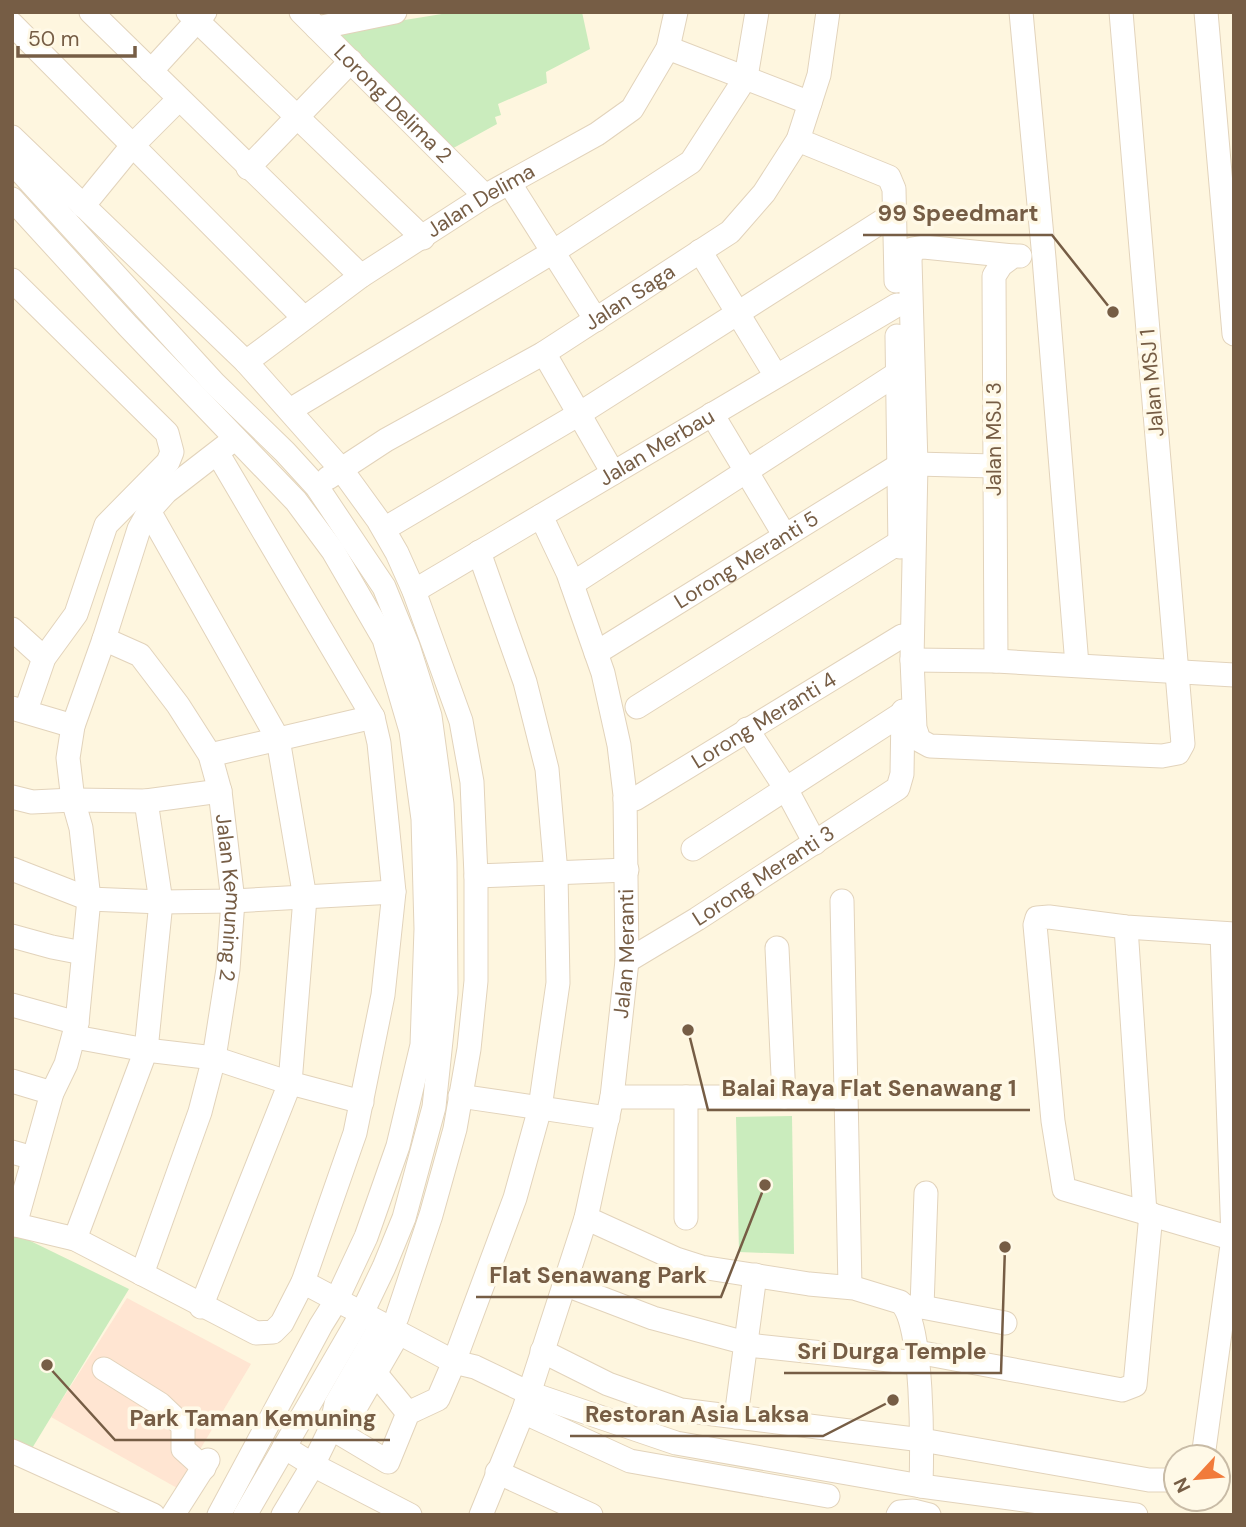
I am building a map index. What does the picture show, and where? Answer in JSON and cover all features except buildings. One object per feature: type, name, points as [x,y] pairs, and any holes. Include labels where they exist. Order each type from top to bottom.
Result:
[{"type":"street","points":[[91,12],[361,276]]},
{"type":"street","points":[[309,20],[395,12]]},
{"type":"street","name":"Jalan Delima","points":[[246,362],[361,276],[485,196],[597,134],[632,109],[668,48],[676,12]]},
{"type":"street","points":[[290,410],[553,252],[691,162],[746,77],[757,12]]},
{"type":"street","name":"Jalan Saga","points":[[317,487],[386,440],[544,353],[730,232],[764,193],[797,140],[819,75],[828,12]]},
{"type":"street","points":[[1021,12],[1045,258],[1077,665]]},
{"type":"street","name":"Jalan MSJ 1","points":[[912,660],[915,728],[919,740],[930,746],[1163,756],[1178,752],[1183,744],[1121,12]]},
{"type":"street","points":[[1206,12],[1234,334]]},
{"type":"street","points":[[151,71],[197,15],[423,238]]},
{"type":"street","name":"Lorong Delima 2","points":[[309,20],[485,196]]},
{"type":"street","points":[[12,23],[303,317]]},
{"type":"street","points":[[668,48],[810,103]]},
{"type":"street","points":[[248,168],[351,61]]},
{"type":"street","points":[[83,206],[132,146],[179,99]]},
{"type":"street","points":[[12,137],[246,362],[341,469],[384,529],[414,591],[461,721],[472,782],[476,876],[476,981],[469,1049],[455,1129],[431,1215],[381,1318],[344,1342],[245,1515]]},
{"type":"street","points":[[693,849],[903,713],[900,542],[907,465],[898,373],[894,189],[889,177],[797,140]]},
{"type":"street","points":[[16,175],[317,487],[384,587],[408,646],[430,716],[442,804],[446,993],[434,1107],[381,1318],[350,1417],[331,1428],[313,1465],[283,1515]]},
{"type":"street","points":[[510,184],[596,320]]},
{"type":"street","points":[[12,199],[128,326],[296,501],[333,551],[384,639],[411,731],[421,806],[426,929],[422,1045],[398,1146],[366,1237],[339,1295],[219,1515]]},
{"type":"street","points":[[384,529],[579,414],[895,213]]},
{"type":"street","points":[[1045,258],[924,247],[912,249],[907,465],[912,660],[996,661],[1234,675]]},
{"type":"street","points":[[700,251],[776,376]]},
{"type":"street","name":"Jalan MSJ 3","points":[[996,661],[994,276],[1001,265],[1013,256]]},
{"type":"street","points":[[12,280],[167,433],[172,452],[169,461],[106,525],[76,614],[44,659],[19,709],[73,726]]},
{"type":"street","name":"Jalan Merbau","points":[[414,591],[897,304]]},
{"type":"street","points":[[544,353],[613,473]]},
{"type":"street","points":[[572,584],[898,373]]},
{"type":"street","points":[[712,414],[785,536]]},
{"type":"street","points":[[218,454],[373,717],[379,743],[394,892],[383,995],[355,1133],[305,1276],[282,1322],[273,1332],[256,1333],[201,1307],[75,1239],[14,1224],[23,1155],[66,1064],[76,1030],[89,899],[81,828],[73,800],[68,758],[73,726],[139,529],[149,511],[166,492],[218,454],[235,438]]},
{"type":"street","points":[[907,465],[994,466]]},
{"type":"street","name":"Lorong Meranti 5","points":[[596,653],[785,536],[907,465]]},
{"type":"street","points":[[149,511],[278,739],[305,898],[290,1083],[201,1307]]},
{"type":"street","name":"Jalan Meranti","points":[[481,1515],[526,1402],[586,1218],[610,1108],[627,961],[625,799],[619,745],[596,653],[572,584],[541,516]]},
{"type":"street","points":[[637,707],[900,542]]},
{"type":"street","points":[[331,1428],[388,1462],[408,1413],[438,1399],[462,1360],[515,1198],[540,1108],[558,983],[556,873],[544,757],[525,682],[479,552]]},
{"type":"street","points":[[12,629],[44,659]]},
{"type":"street","name":"Lorong Meranti 4","points":[[625,799],[635,799],[902,636]]},
{"type":"street","name":"Jalan Kemuning 2","points":[[104,639],[140,655],[178,705],[210,755],[220,791],[233,901],[228,969],[214,1058],[200,1112],[142,1274]]},
{"type":"street","name":"Lorong Meranti 3","points":[[627,961],[697,919],[898,788],[902,774],[903,713]]},
{"type":"street","points":[[210,755],[373,717]]},
{"type":"street","points":[[747,729],[786,789],[815,843]]},
{"type":"street","points":[[12,797],[32,802],[146,801],[220,791]]},
{"type":"street","points":[[75,1239],[146,1050],[161,902],[146,801]]},
{"type":"street","points":[[12,869],[89,899],[233,901],[394,892]]},
{"type":"street","points":[[476,876],[627,870]]},
{"type":"street","points":[[842,901],[850,1287]]},
{"type":"street","points":[[1205,1443],[1233,1239],[1228,934],[1037,918],[1035,925],[1053,1121],[1064,1189],[1233,1239]]},
{"type":"street","points":[[564,1284],[653,1318],[757,1346],[917,1357],[1122,1390],[1135,1385],[1148,1214],[1126,927]]},
{"type":"street","points":[[12,936],[83,953]]},
{"type":"street","points":[[777,948],[783,1097]]},
{"type":"street","points":[[12,1005],[76,1030],[146,1050],[214,1058],[290,1083],[362,1102]]},
{"type":"street","points":[[12,1081],[52,1093]]},
{"type":"street","points":[[460,1096],[540,1108],[610,1108],[686,1097],[846,1097]]},
{"type":"street","points":[[686,1097],[686,1218]]},
{"type":"street","points":[[921,1486],[922,1440],[913,1324],[926,1193]]},
{"type":"street","points":[[586,1218],[676,1259],[701,1267],[809,1284],[850,1287],[915,1307],[1005,1323]]},
{"type":"street","points":[[736,1417],[755,1275]]},
{"type":"street","points":[[305,1276],[462,1360],[526,1402],[630,1461],[824,1505],[839,1470]]},
{"type":"street","points":[[344,1342],[355,1340],[359,1343],[367,1369],[408,1413]]},
{"type":"street","points":[[542,1351],[608,1384],[681,1410],[922,1440],[1149,1480],[1162,1480]]},
{"type":"street","points":[[104,1369],[160,1404],[183,1426],[183,1450],[206,1464],[173,1515]]},
{"type":"street","points":[[526,1402],[676,1443],[921,1486],[1002,1507],[1136,1515]]},
{"type":"street","points":[[284,1447],[373,1506],[410,1515]]},
{"type":"street","points":[[12,1451],[153,1515]]},
{"type":"street","points":[[497,1472],[591,1515]]},
{"type":"street","points":[[898,1515],[900,1511],[913,1511],[929,1515]]},
{"type":"shaded area","points":[[127,1298],[251,1364],[177,1488],[51,1417]]},
{"type":"green space","points":[[454,12],[582,12],[590,49],[546,72],[547,83],[498,104],[501,115],[495,117],[497,124],[448,151],[325,33]]},
{"type":"green space","points":[[792,1116],[794,1254],[739,1252],[736,1117]]},
{"type":"green space","points":[[12,1232],[129,1289],[31,1450],[12,1441]]},
{"type":"place","name":"99 Speedmart","points":[[1113,312]]},
{"type":"place","name":"Balai Raya Flat Senawang 1","points":[[688,1030]]},
{"type":"place","name":"Flat Senawang Park","points":[[765,1185]]},
{"type":"place","name":"Sri Durga Temple","points":[[1005,1247]]},
{"type":"place","name":"Park Taman Kemuning","points":[[47,1365]]},
{"type":"place","name":"Restoran Asia Laksa","points":[[893,1400]]}]
